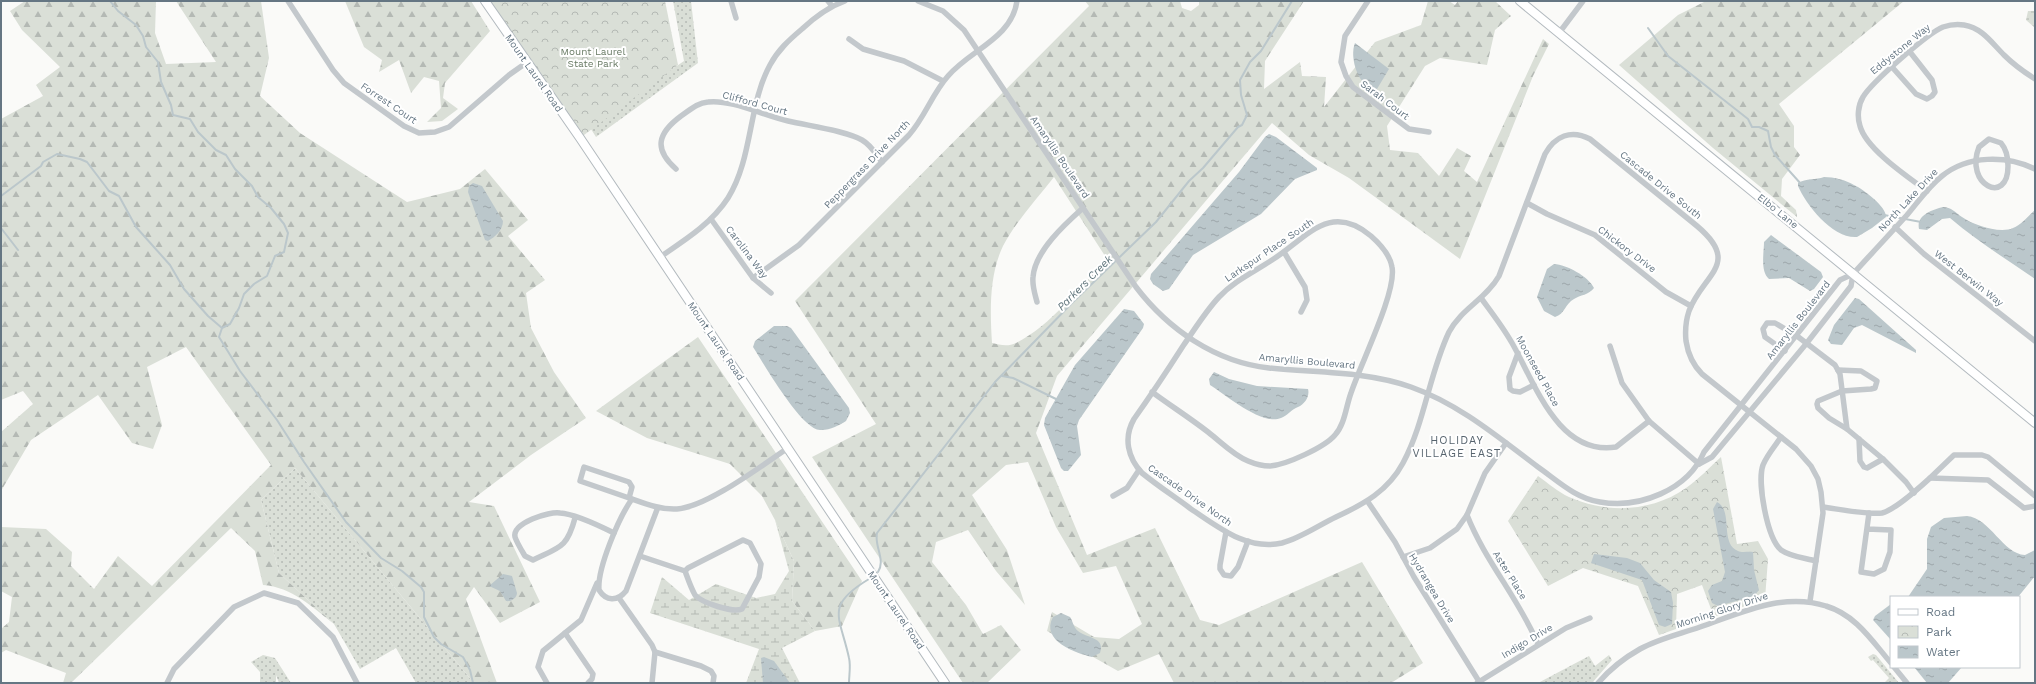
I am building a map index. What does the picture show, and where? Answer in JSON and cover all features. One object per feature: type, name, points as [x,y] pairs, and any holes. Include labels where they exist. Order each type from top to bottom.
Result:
[{"type":"main road","name":"Mount Laurel Road","points":[[485,1],[526,63],[580,138],[945,683]]},
{"type":"main road","name":"Elbo Lane","points":[[1520,1],[2035,423]]},
{"type":"street","name":"Forrest Court","points":[[288,1],[333,70],[344,83],[404,126],[419,133],[435,132],[450,127],[509,75],[526,63]]},
{"type":"street","points":[[731,1],[736,18]]},
{"type":"street","points":[[660,257],[711,219],[728,198],[737,181],[765,76],[774,57],[788,41],[830,4],[844,1]]},
{"type":"street","name":"Amaryllis Boulevard","points":[[918,1],[943,11],[958,22],[1142,295],[1164,318],[1189,337],[1221,355],[1249,364],[1287,369],[1358,374],[1403,384],[1427,393],[1461,411],[1572,493],[1599,502],[1624,504],[1657,496],[1692,473],[1699,464],[1704,452],[1742,406],[1840,280],[1853,274]]},
{"type":"street","name":"Peppergrass Drive North","points":[[753,278],[799,245],[919,124],[943,81],[961,62],[1007,26],[1013,17],[1018,1]]},
{"type":"street","name":"Sarah Court","points":[[1368,1],[1345,36],[1341,62],[1346,76],[1353,87],[1409,129],[1429,132]]},
{"type":"street","points":[[1559,33],[1583,1]]},
{"type":"street","name":"Eddystone Way","points":[[1927,191],[1878,150],[1867,139],[1860,127],[1859,112],[1863,97],[1872,85],[1930,35],[1943,27],[1963,25],[1982,32],[2009,60],[2035,79]]},
{"type":"street","points":[[849,39],[863,50],[904,61],[943,81]]},
{"type":"street","points":[[1892,67],[1916,94],[1927,99],[1932,96],[1934,92],[1932,80],[1910,52]]},
{"type":"street","name":"Clifford Court","points":[[676,169],[662,155],[661,143],[667,129],[686,112],[698,104],[708,102],[724,103],[756,110],[781,119],[857,138],[869,145],[882,162]]},
{"type":"street","name":"Cascade Drive South","points":[[1427,393],[1452,326],[1461,315],[1490,289],[1499,276],[1545,154],[1553,142],[1565,135],[1578,134],[1590,139],[1697,226],[1713,241],[1718,255],[1716,269],[1691,306],[1687,317],[1686,332],[1691,359],[1706,378],[1801,454],[1815,472],[1820,486],[1823,506],[1816,561]]},
{"type":"street","points":[[1989,139],[2001,143],[2006,150],[2008,160],[2007,173],[2004,182],[1996,187],[1992,188],[1983,183],[1978,176],[1977,161],[1980,147],[1989,139]]},
{"type":"street","name":"North Lake Drive","points":[[1853,274],[1927,191],[1950,171],[1977,161],[1994,159],[2008,160],[2035,169]]},
{"type":"street","name":"Chickory Drive","points":[[1527,202],[1547,214],[1595,235],[1666,292],[1691,306]]},
{"type":"street","points":[[1037,302],[1033,283],[1037,264],[1061,228],[1083,208]]},
{"type":"street","name":"Carolina Way","points":[[711,219],[753,278],[771,293]]},
{"type":"street","name":"Larkspur Place South","points":[[1152,392],[1241,457],[1255,463],[1270,466],[1286,462],[1333,438],[1340,427],[1392,283],[1392,268],[1387,254],[1378,243],[1361,228],[1339,222],[1323,224],[1284,252],[1229,287],[1203,315],[1189,337]]},
{"type":"street","name":"West Berwin Way","points":[[1895,227],[1924,254],[2035,341]]},
{"type":"street","points":[[1284,252],[1306,287],[1307,300],[1301,312]]},
{"type":"street","name":"Amaryllis Boulevard","points":[[1699,464],[1712,457],[1806,344],[1851,286],[1853,274]]},
{"type":"street","name":"Moonseed Place","points":[[1481,298],[1506,332],[1544,404],[1558,422],[1575,438],[1588,445],[1602,448],[1616,448],[1649,421]]},
{"type":"street","points":[[1784,351],[1765,337],[1763,329],[1764,325],[1767,323],[1775,323],[1797,336],[1835,365],[1838,370],[1842,391],[1847,429]]},
{"type":"street","name":"Cascade Drive North","points":[[1189,337],[1134,418],[1128,432],[1128,447],[1133,461],[1139,470],[1176,498],[1226,532],[1248,541],[1268,544],[1283,542],[1368,502],[1384,488],[1402,465],[1413,439],[1427,393]]},
{"type":"street","points":[[1610,346],[1622,383],[1649,421],[1699,464]]},
{"type":"street","points":[[1518,353],[1508,381],[1510,389],[1520,392],[1534,385]]},
{"type":"street","points":[[1838,370],[1861,371],[1877,381],[1875,388],[1842,391],[1818,401],[1818,408],[1829,418],[1847,429],[1858,439],[1873,449],[1906,482],[1914,493]]},
{"type":"street","points":[[1781,437],[1765,460],[1761,472],[1763,495],[1770,533],[1773,540],[1788,554],[1816,561],[1810,601]]},
{"type":"street","points":[[1858,439],[1860,461],[1864,467],[1868,468],[1883,459]]},
{"type":"street","points":[[1403,557],[1430,548],[1457,529],[1467,515],[1482,479],[1506,443]]},
{"type":"street","points":[[547,683],[538,667],[543,651],[577,625],[585,615],[614,533],[630,498],[632,487],[629,482],[584,467],[580,482],[630,498],[658,507],[676,509],[694,505],[730,486],[788,448]]},
{"type":"street","points":[[1823,506],[1869,513],[1889,510],[1914,493],[1954,455],[1982,455],[1988,457],[2035,496]]},
{"type":"street","points":[[1113,496],[1127,488],[1139,470]]},
{"type":"street","points":[[1930,478],[1988,480],[2024,508],[2035,506]]},
{"type":"street","name":"Hydrangea Drive","points":[[1368,502],[1479,682]]},
{"type":"street","points":[[598,581],[599,590],[602,594],[612,600],[619,598],[626,591],[658,507]]},
{"type":"street","points":[[575,518],[571,535],[564,545],[533,560],[525,556],[515,537],[519,527],[534,518],[547,513],[560,512],[614,533]]},
{"type":"street","points":[[1867,529],[1891,530],[1890,552],[1884,569],[1874,574],[1861,572],[1869,513]]},
{"type":"street","name":"Aster Place","points":[[1467,515],[1476,537],[1529,623],[1538,644]]},
{"type":"street","points":[[1226,532],[1220,565],[1220,570],[1224,575],[1231,576],[1234,573],[1248,541]]},
{"type":"street","points":[[640,556],[685,571],[693,590],[700,599],[737,612],[742,609],[759,577],[761,564],[750,543],[743,540],[688,568],[685,571]]},
{"type":"street","points":[[167,683],[174,669],[234,607],[264,593],[298,604],[333,637],[357,683]]},
{"type":"street","points":[[619,598],[652,645],[655,652],[652,683]]},
{"type":"street","name":"Morning Glory Drive","points":[[1598,683],[1611,669],[1627,656],[1657,641],[1767,604],[1791,600],[1810,601],[1834,609],[1856,622],[1890,662]]},
{"type":"street","name":"Indigo Drive","points":[[1479,682],[1538,644],[1566,628],[1590,618]]},
{"type":"street","points":[[565,633],[593,674],[592,679],[588,683]]},
{"type":"street","points":[[655,652],[706,669],[714,676],[713,683]]},
{"type":"street","points":[[1895,668],[1908,683]]},
{"type":"green space","points":[[25,1],[156,1],[155,33],[166,64],[216,62],[176,1],[261,1],[269,58],[260,96],[300,133],[407,202],[460,189],[485,169],[528,220],[508,236],[545,280],[526,293],[531,328],[554,372],[586,418],[531,455],[469,502],[494,506],[540,602],[500,623],[474,587],[466,599],[497,683],[474,683],[295,468],[261,500],[279,573],[334,624],[310,605],[292,594],[263,585],[255,551],[231,528],[71,683],[63,683],[66,673],[6,650],[1,653],[1,629],[9,622],[12,597],[1,591],[1,527],[46,529],[72,552],[71,566],[94,589],[118,556],[152,586],[271,465],[186,347],[147,367],[162,425],[153,449],[132,443],[98,395],[31,440],[1,491],[1,432],[33,404],[23,391],[1,400],[1,119],[43,96],[36,85],[60,67],[22,30],[10,11]]},
{"type":"green space","points":[[345,1],[471,1],[490,31],[445,83],[443,98],[458,109],[442,121],[427,122],[441,108],[439,81],[424,77],[411,93],[399,60],[379,72],[382,60],[364,47]]},
{"type":"green space","name":"Mount Laurel State Park","points":[[488,1],[665,1],[678,65],[580,138]]},
{"type":"green space","points":[[673,1],[691,1],[698,63],[596,137],[589,126],[684,61]]},
{"type":"green space","points":[[1085,1],[1180,1],[1182,8],[1191,11],[1199,5],[1199,1],[1304,1],[1265,61],[1264,89],[1300,62],[1302,76],[1326,77],[1324,107],[1375,42],[1421,25],[1428,1],[1449,1],[1455,5],[1458,1],[1495,1],[1511,16],[1495,30],[1487,65],[1440,58],[1425,66],[1387,126],[1390,150],[1418,153],[1439,176],[1457,148],[1471,156],[1464,171],[1477,182],[1543,39],[1549,44],[1533,76],[1460,259],[1349,178],[1309,155],[1272,123],[1057,376],[1036,433],[1087,555],[1155,528],[1200,620],[1219,625],[1362,562],[1423,663],[1391,683],[1174,683],[1159,654],[1118,671],[1047,631],[1052,612],[1094,637],[1119,639],[1142,624],[1116,566],[1083,573],[1056,527],[1028,462],[1006,465],[972,495],[1007,550],[1025,605],[996,571],[968,530],[936,542],[932,562],[966,605],[983,634],[1001,625],[1021,650],[987,683],[963,683],[812,457],[876,424],[795,301],[1089,6]],"holes":[[[1054,177],[1107,259],[1053,316],[1029,336],[1010,345],[992,343],[992,294],[998,257],[1014,228]]]},
{"type":"green space","points":[[1706,1],[1904,1],[1779,104],[1794,126],[1794,147],[1800,155],[1782,179],[1781,196],[1796,210],[1797,217],[1713,148],[1619,65],[1678,15]]},
{"type":"green space","points":[[2028,11],[2035,11],[2035,28],[2026,20]]},
{"type":"green space","points":[[698,337],[862,581],[842,626],[815,631],[792,601],[794,561],[762,496],[730,464],[647,438],[596,411]]},
{"type":"green space","points":[[1721,457],[1737,544],[1758,541],[1768,559],[1765,599],[1714,617],[1702,585],[1677,594],[1676,629],[1659,635],[1638,586],[1583,568],[1548,586],[1508,521],[1538,476],[1569,497],[1599,506],[1629,508],[1659,502],[1673,496],[1695,481]]},
{"type":"green space","points":[[295,468],[474,683],[416,683],[396,648],[360,669],[334,624],[279,573],[261,500]]},
{"type":"green space","points":[[775,520],[794,561],[792,601],[815,631],[782,648],[800,683],[746,683],[759,649],[650,613],[662,577],[689,600],[716,584],[756,598],[775,594],[789,571]]},
{"type":"green space","points":[[1873,654],[1876,655],[1899,683],[1884,683],[1889,678],[1873,660],[1871,661],[1868,657]]},
{"type":"green space","points":[[263,655],[275,658],[291,683],[279,683],[276,675],[276,683],[260,683],[260,672],[251,662]]},
{"type":"green space","points":[[1609,655],[1612,660],[1592,683],[1538,683],[1589,656],[1595,666]]},
{"type":"water","points":[[1355,43],[1389,69],[1377,89],[1370,88],[1360,78],[1354,64],[1353,49]]},
{"type":"water","points":[[1269,134],[1276,137],[1317,168],[1317,170],[1295,179],[1261,214],[1193,255],[1169,289],[1163,291],[1153,284],[1150,279],[1151,274],[1239,172],[1265,137]]},
{"type":"water","points":[[1824,177],[1844,180],[1863,190],[1883,208],[1886,217],[1857,237],[1839,233],[1830,227],[1814,211],[1798,186],[1798,183],[1801,181]]},
{"type":"water","points":[[473,183],[482,186],[503,221],[502,227],[498,233],[488,241],[485,240],[468,192],[469,186]]},
{"type":"water","points":[[1943,207],[1951,209],[1973,223],[1987,228],[2001,230],[2008,230],[2016,227],[2035,210],[2035,279],[1981,242],[1950,218],[1942,219],[1927,230],[1919,229],[1920,220],[1922,217]]},
{"type":"water","points":[[1771,235],[1821,272],[1823,277],[1814,289],[1810,291],[1789,278],[1769,279],[1766,276],[1763,267],[1764,242]]},
{"type":"water","points":[[1554,264],[1565,266],[1582,275],[1594,288],[1590,292],[1571,301],[1561,314],[1555,317],[1544,311],[1537,297],[1547,269]]},
{"type":"water","points":[[1855,298],[1859,299],[1916,350],[1916,353],[1862,325],[1854,328],[1842,345],[1831,344],[1828,340],[1834,325]]},
{"type":"water","points":[[1124,309],[1134,311],[1144,324],[1143,328],[1079,420],[1077,426],[1081,455],[1068,471],[1064,471],[1061,468],[1044,425],[1045,418],[1075,365]]},
{"type":"water","points":[[774,326],[787,326],[791,328],[849,408],[850,413],[846,421],[830,429],[820,430],[812,427],[793,408],[753,347],[755,341]]},
{"type":"water","points":[[1214,372],[1229,379],[1257,386],[1308,389],[1308,394],[1306,400],[1301,406],[1283,417],[1273,419],[1264,418],[1234,402],[1210,385],[1209,379]]},
{"type":"water","points":[[1717,502],[1722,506],[1725,512],[1727,534],[1732,547],[1740,552],[1753,552],[1754,570],[1759,590],[1754,596],[1718,606],[1712,603],[1708,591],[1712,585],[1722,581],[1725,572],[1713,509]]},
{"type":"water","points":[[1967,516],[1975,518],[1990,529],[2010,549],[2017,553],[2025,555],[2035,550],[2035,576],[2019,596],[1909,596],[1927,569],[1927,539],[1931,527],[1944,518]]},
{"type":"water","points":[[1594,554],[1627,558],[1640,563],[1654,580],[1671,592],[1673,603],[1672,624],[1665,627],[1659,625],[1642,580],[1591,563]]},
{"type":"water","points":[[503,574],[512,576],[517,593],[515,598],[510,601],[506,601],[500,591],[489,586]]},
{"type":"water","points":[[1890,605],[1890,639],[1873,620],[1875,616]]},
{"type":"water","points":[[1061,613],[1070,617],[1078,631],[1098,641],[1101,648],[1100,653],[1092,657],[1085,655],[1069,649],[1055,639],[1051,633],[1050,625],[1053,617]]},
{"type":"water","points":[[764,657],[774,661],[790,683],[763,683],[761,658]]},
{"type":"water","points":[[1915,668],[1961,668],[1948,683],[1927,683]]},
{"type":"waterway","points":[[110,1],[118,11],[136,25],[143,36],[146,47],[158,62],[161,82],[171,105],[173,115],[190,119],[198,132],[216,150],[226,155],[235,169],[252,186],[258,197],[271,208],[284,224],[288,233],[284,252],[275,256],[267,276],[254,284],[244,294],[239,308],[230,324],[222,328],[219,337],[240,371],[277,420],[346,522],[381,558],[402,571],[421,587],[424,592],[424,617],[434,637],[441,644],[463,657],[470,670],[473,683]]},
{"type":"waterway","name":"Parkers Creek","points":[[878,572],[881,563],[877,543],[877,533],[995,382],[1073,302],[1156,222],[1189,181],[1203,168],[1238,127],[1242,125],[1247,115],[1241,95],[1240,80],[1250,62],[1261,51],[1292,1]]},
{"type":"waterway","points":[[1648,28],[1668,56],[1748,119],[1752,127],[1759,127],[1768,131],[1771,147],[1775,155],[1801,184]]},
{"type":"waterway","points":[[1,196],[41,166],[43,162],[57,154],[87,162],[109,191],[119,196],[136,227],[170,265],[184,289],[208,316],[222,328]]},
{"type":"waterway","points":[[1884,215],[1921,222]]},
{"type":"waterway","points":[[1,228],[18,250]]},
{"type":"waterway","points":[[1002,376],[1013,378],[1056,399]]},
{"type":"waterway","name":"Parkers Creek","points":[[849,683],[850,661],[839,613],[841,605],[846,597],[855,588],[869,579]]},
{"type":"district","name":"HOLIDAY VILLAGE EAST","points":[[1457,446]]}]
